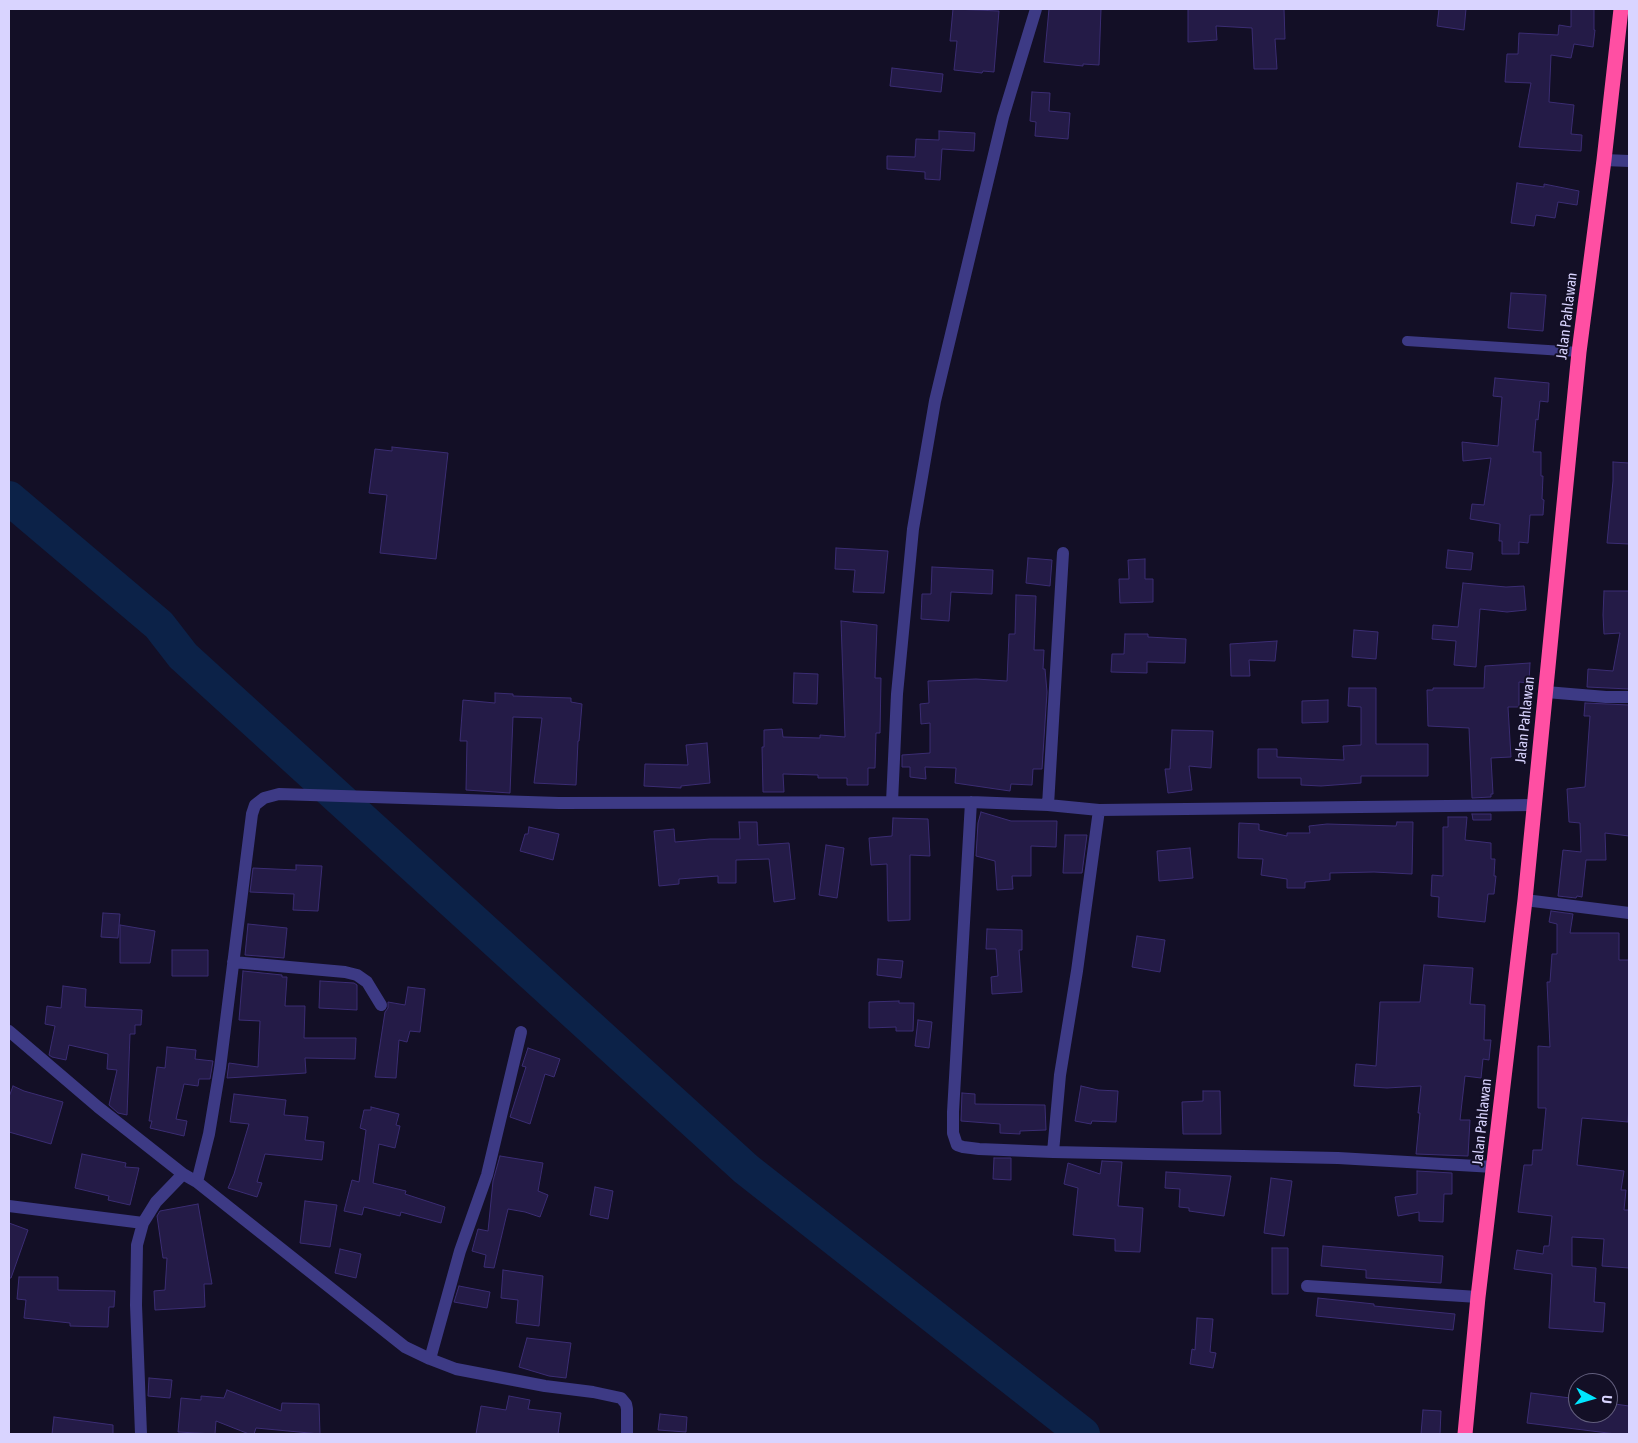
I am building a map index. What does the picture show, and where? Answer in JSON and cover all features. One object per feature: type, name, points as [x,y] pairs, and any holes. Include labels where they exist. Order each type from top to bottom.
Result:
[{"type":"highway","name":"Jalan Pahlawan","points":[[1465,1434],[1478,1297],[1546,692],[1579,352],[1621,9]]},
{"type":"street","points":[[892,802],[897,694],[913,529],[935,401],[1003,117],[1036,9]]},
{"type":"street","points":[[1604,160],[1629,161]]},
{"type":"street","points":[[1048,805],[1063,553]]},
{"type":"street","points":[[1546,692],[1629,697]]},
{"type":"street","points":[[197,1182],[209,1134],[225,1030],[252,814],[255,805],[264,798],[279,794],[559,803],[971,802],[1048,805],[1099,810],[1534,805]]},
{"type":"street","points":[[971,802],[953,1132],[957,1144],[963,1147],[1053,1152],[1338,1158],[1494,1167]]},
{"type":"street","points":[[1053,1152],[1060,1075],[1099,810]]},
{"type":"street","points":[[1524,900],[1629,913]]},
{"type":"street","points":[[233,962],[351,973],[367,982],[381,1005]]},
{"type":"street","points":[[9,1031],[98,1107],[182,1174],[197,1182],[405,1347],[430,1360],[456,1369],[621,1398],[626,1404],[627,1434]]},
{"type":"street","points":[[430,1360],[460,1251],[487,1175],[521,1032]]},
{"type":"street","points":[[141,1434],[136,1305],[137,1245],[143,1224],[156,1202],[182,1174]]},
{"type":"street","points":[[9,1206],[143,1224]]},
{"type":"street","points":[[1307,1286],[1478,1297]]},
{"type":"lane","points":[[1407,341],[1579,352]]},
{"type":"building","points":[[953,9],[999,11],[994,72],[983,71],[982,73],[954,70],[957,41],[950,41]]},
{"type":"building","points":[[1049,9],[1101,9],[1099,65],[1083,64],[1083,66],[1044,62]]},
{"type":"building","points":[[1188,9],[1284,9],[1285,39],[1275,39],[1277,69],[1254,69],[1252,28],[1216,26],[1217,40],[1188,42]]},
{"type":"building","points":[[1439,9],[1466,9],[1464,30],[1437,26]]},
{"type":"building","points":[[1571,9],[1594,9],[1595,30],[1593,47],[1574,44],[1571,58],[1551,55],[1549,102],[1574,105],[1571,134],[1582,135],[1581,151],[1519,147],[1531,83],[1505,82],[1507,54],[1518,54],[1519,33],[1558,35],[1559,25],[1571,27]]},
{"type":"building","points":[[892,68],[943,74],[941,92],[890,86]]},
{"type":"building","points":[[1032,92],[1050,93],[1049,111],[1070,113],[1068,139],[1035,136],[1036,122],[1030,121]]},
{"type":"building","points":[[939,131],[975,133],[974,151],[942,149],[940,180],[925,179],[925,172],[887,169],[887,156],[915,157],[916,139],[939,140]]},
{"type":"building","points":[[1517,183],[1544,187],[1544,184],[1579,191],[1577,205],[1558,202],[1555,218],[1536,215],[1534,226],[1511,223]]},
{"type":"building","points":[[1511,293],[1546,295],[1543,331],[1508,328]]},
{"type":"building","points":[[1495,378],[1549,383],[1548,402],[1540,401],[1538,420],[1536,419],[1533,452],[1541,452],[1543,515],[1530,515],[1528,543],[1519,542],[1519,554],[1502,554],[1502,541],[1499,541],[1500,524],[1470,519],[1472,504],[1484,505],[1491,458],[1463,461],[1462,442],[1498,446],[1502,397],[1493,396]]},
{"type":"building","points":[[392,447],[448,453],[436,559],[380,553],[387,495],[369,493],[375,449],[392,451]]},
{"type":"building","points":[[1613,462],[1629,463],[1629,544],[1607,543]]},
{"type":"building","points":[[836,548],[888,551],[884,593],[853,592],[855,570],[835,569]]},
{"type":"building","points":[[1448,550],[1473,553],[1471,570],[1446,568]]},
{"type":"building","points":[[1028,558],[1052,560],[1050,586],[1026,583]]},
{"type":"building","points":[[1145,559],[1145,579],[1153,579],[1153,602],[1120,603],[1119,579],[1129,579],[1128,560]]},
{"type":"building","points":[[932,567],[993,570],[992,594],[951,592],[949,621],[921,619],[922,594],[931,594]]},
{"type":"building","points":[[1463,583],[1506,587],[1524,586],[1526,610],[1507,612],[1480,609],[1476,667],[1454,665],[1456,641],[1432,639],[1433,625],[1458,627]]},
{"type":"building","points":[[1604,591],[1629,591],[1629,689],[1587,687],[1588,669],[1613,671],[1620,633],[1604,634]]},
{"type":"building","points":[[1016,595],[1036,596],[1034,650],[1044,650],[1043,669],[1045,669],[1047,692],[1042,769],[1033,769],[1032,785],[1011,784],[1010,791],[955,783],[956,768],[925,767],[926,779],[910,777],[910,767],[902,767],[902,755],[930,753],[930,723],[921,724],[920,704],[929,703],[928,681],[976,679],[1007,681],[1009,634],[1015,634]]},
{"type":"building","points":[[841,621],[877,625],[875,678],[881,678],[880,733],[876,733],[875,768],[868,768],[868,785],[847,785],[847,778],[818,778],[818,775],[783,774],[784,792],[763,792],[762,747],[764,747],[764,730],[782,729],[783,737],[820,738],[820,735],[845,737]]},
{"type":"building","points":[[1354,630],[1378,632],[1376,659],[1352,657]]},
{"type":"building","points":[[1125,634],[1148,634],[1148,637],[1186,639],[1185,663],[1147,662],[1147,673],[1111,672],[1112,654],[1124,654]]},
{"type":"building","points":[[1277,641],[1275,661],[1249,660],[1250,676],[1231,676],[1230,644]]},
{"type":"building","points":[[1530,663],[1529,683],[1519,682],[1519,707],[1508,707],[1511,757],[1491,758],[1493,794],[1491,794],[1491,797],[1472,798],[1469,728],[1428,726],[1427,690],[1433,690],[1433,688],[1484,688],[1485,666]]},
{"type":"building","points":[[794,673],[818,674],[817,704],[793,703]]},
{"type":"building","points":[[1349,688],[1376,688],[1376,744],[1428,744],[1428,776],[1361,776],[1361,783],[1321,786],[1301,785],[1301,778],[1258,778],[1258,749],[1277,749],[1277,757],[1344,760],[1343,746],[1361,745],[1361,707],[1348,706]]},
{"type":"building","points":[[495,693],[513,694],[513,696],[571,698],[571,702],[582,704],[576,785],[534,783],[542,718],[513,717],[510,793],[466,790],[467,741],[460,741],[463,700],[495,703]]},
{"type":"building","points":[[1328,700],[1328,722],[1302,723],[1302,701]]},
{"type":"building","points":[[1585,703],[1629,705],[1629,836],[1605,833],[1606,860],[1586,860],[1582,897],[1577,896],[1576,898],[1558,896],[1563,850],[1581,852],[1580,823],[1569,822],[1567,789],[1585,787],[1590,716],[1584,716]]},
{"type":"building","points":[[1172,730],[1213,731],[1211,768],[1189,766],[1192,790],[1168,793],[1165,769],[1170,769]]},
{"type":"building","points":[[707,743],[710,783],[681,786],[681,788],[644,786],[645,764],[688,765],[686,745]]},
{"type":"building","points":[[981,812],[1011,821],[1057,821],[1056,847],[1031,846],[1031,876],[1012,876],[1013,889],[997,890],[995,861],[976,856],[978,823]]},
{"type":"building","points":[[1472,814],[1491,814],[1491,820],[1473,820]]},
{"type":"building","points":[[1448,817],[1467,817],[1465,840],[1491,843],[1491,859],[1495,859],[1494,876],[1496,876],[1494,894],[1488,894],[1485,922],[1438,917],[1439,897],[1431,896],[1432,875],[1443,876],[1443,827],[1448,827]]},
{"type":"building","points":[[893,818],[928,819],[930,856],[910,855],[910,920],[888,921],[887,864],[871,865],[869,838],[892,836]]},
{"type":"building","points":[[739,822],[757,822],[758,845],[789,843],[795,899],[774,902],[769,859],[736,860],[736,883],[718,883],[718,876],[679,879],[679,884],[659,886],[654,831],[674,829],[675,842],[740,839]]},
{"type":"building","points":[[1397,822],[1413,822],[1412,874],[1374,872],[1330,873],[1330,880],[1305,882],[1305,888],[1287,888],[1287,879],[1261,875],[1263,859],[1238,858],[1239,823],[1259,824],[1259,830],[1287,836],[1287,833],[1310,833],[1309,826],[1327,824],[1396,826]]},
{"type":"building","points":[[529,827],[559,834],[553,860],[520,851],[525,834],[528,834]]},
{"type":"building","points":[[1065,835],[1087,835],[1082,873],[1063,873]]},
{"type":"building","points":[[826,845],[844,848],[837,898],[819,895]]},
{"type":"building","points":[[1190,848],[1193,878],[1159,881],[1157,851]]},
{"type":"building","points":[[296,865],[322,866],[318,911],[293,910],[294,894],[250,892],[253,868],[296,870]]},
{"type":"building","points":[[1551,911],[1573,914],[1570,933],[1619,933],[1619,960],[1629,960],[1628,1122],[1582,1118],[1577,1165],[1624,1171],[1621,1190],[1626,1190],[1624,1210],[1629,1210],[1629,1268],[1602,1266],[1604,1239],[1572,1237],[1572,1266],[1596,1268],[1594,1302],[1605,1303],[1603,1332],[1549,1328],[1552,1274],[1514,1269],[1517,1250],[1543,1254],[1544,1246],[1549,1246],[1552,1216],[1518,1212],[1524,1165],[1532,1165],[1533,1150],[1542,1150],[1546,1108],[1538,1108],[1538,1046],[1550,1047],[1547,982],[1550,982],[1552,954],[1557,954],[1557,924],[1549,922]]},
{"type":"building","points":[[103,913],[120,914],[118,938],[101,937]]},
{"type":"building","points":[[248,924],[287,928],[284,958],[245,955]]},
{"type":"building","points":[[120,925],[155,931],[150,963],[120,963]]},
{"type":"building","points":[[987,929],[1022,930],[1022,950],[1019,950],[1022,992],[992,994],[991,977],[998,976],[996,949],[986,949]]},
{"type":"building","points":[[1137,936],[1165,940],[1160,972],[1132,967]]},
{"type":"building","points":[[172,950],[208,950],[208,976],[172,976]]},
{"type":"building","points":[[878,959],[903,961],[901,978],[877,975]]},
{"type":"building","points":[[1424,965],[1473,968],[1470,1004],[1485,1005],[1484,1040],[1491,1040],[1489,1060],[1483,1059],[1481,1078],[1465,1076],[1460,1120],[1470,1120],[1468,1156],[1416,1154],[1421,1086],[1387,1088],[1354,1086],[1356,1064],[1376,1066],[1380,1002],[1420,1002]]},
{"type":"building","points":[[243,971],[287,977],[285,1006],[305,1006],[304,1038],[356,1038],[355,1059],[305,1058],[306,1073],[227,1078],[229,1063],[258,1067],[260,1021],[239,1020]]},
{"type":"building","points":[[320,981],[354,983],[357,985],[357,1010],[319,1008]]},
{"type":"building","points":[[63,986],[86,989],[85,1007],[142,1010],[141,1025],[135,1025],[135,1034],[130,1034],[127,1115],[118,1113],[109,1105],[117,1070],[107,1069],[108,1054],[69,1045],[66,1060],[49,1055],[55,1026],[45,1024],[47,1006],[61,1008]]},
{"type":"building","points":[[408,987],[425,989],[420,1032],[410,1031],[407,1042],[399,1040],[396,1078],[375,1077],[388,1002],[405,1005]]},
{"type":"building","points":[[899,1001],[899,1003],[914,1003],[913,1031],[896,1031],[896,1027],[869,1028],[869,1002]]},
{"type":"building","points":[[918,1020],[932,1022],[929,1048],[915,1046]]},
{"type":"building","points":[[167,1047],[196,1050],[195,1059],[213,1061],[210,1079],[199,1079],[198,1086],[184,1084],[176,1119],[187,1121],[184,1136],[150,1128],[152,1121],[149,1121],[157,1067],[165,1068]]},
{"type":"building","points":[[528,1048],[560,1059],[554,1077],[545,1074],[530,1124],[510,1117],[526,1067],[522,1066]]},
{"type":"building","points":[[13,1086],[63,1102],[51,1144],[9,1132],[9,1097]]},
{"type":"building","points":[[1081,1086],[1098,1090],[1118,1091],[1116,1122],[1092,1121],[1091,1124],[1075,1121]]},
{"type":"building","points":[[1203,1091],[1220,1091],[1221,1134],[1183,1134],[1182,1102],[1203,1101]]},
{"type":"building","points":[[962,1093],[975,1094],[975,1104],[1045,1105],[1046,1130],[1020,1131],[1020,1134],[1000,1133],[1000,1124],[961,1121]]},
{"type":"building","points":[[234,1094],[286,1100],[284,1115],[308,1117],[305,1140],[324,1142],[322,1160],[265,1154],[257,1182],[262,1183],[257,1197],[228,1188],[249,1124],[230,1122]]},
{"type":"building","points":[[371,1107],[399,1114],[396,1125],[400,1126],[395,1148],[379,1144],[373,1183],[406,1191],[405,1194],[445,1207],[441,1223],[401,1212],[400,1216],[364,1207],[362,1215],[344,1211],[352,1180],[359,1182],[366,1130],[360,1128],[364,1110],[371,1110]]},
{"type":"building","points":[[82,1154],[126,1163],[125,1167],[139,1168],[130,1205],[108,1200],[109,1196],[75,1188]]},
{"type":"building","points":[[500,1156],[543,1163],[538,1191],[548,1195],[540,1217],[508,1209],[494,1268],[484,1267],[486,1255],[472,1251],[478,1229],[488,1231],[493,1181]]},
{"type":"building","points":[[994,1158],[1011,1158],[1011,1180],[993,1179]]},
{"type":"building","points":[[1102,1161],[1122,1162],[1118,1206],[1143,1208],[1140,1252],[1115,1251],[1115,1239],[1073,1235],[1078,1188],[1064,1184],[1068,1163],[1100,1174]]},
{"type":"building","points":[[1417,1171],[1452,1173],[1452,1194],[1444,1194],[1443,1222],[1419,1221],[1419,1212],[1398,1216],[1395,1197],[1417,1194]]},
{"type":"building","points":[[1166,1172],[1231,1176],[1224,1216],[1189,1211],[1189,1208],[1179,1207],[1180,1189],[1165,1188]]},
{"type":"building","points":[[1271,1178],[1292,1181],[1284,1236],[1264,1233]]},
{"type":"building","points":[[595,1187],[613,1191],[608,1219],[590,1215]]},
{"type":"building","points":[[305,1201],[337,1205],[330,1247],[300,1243]]},
{"type":"building","points":[[198,1204],[212,1284],[204,1284],[205,1307],[155,1310],[154,1291],[165,1290],[167,1258],[163,1258],[157,1216],[160,1211]]},
{"type":"building","points":[[9,1223],[28,1230],[11,1278],[9,1278]]},
{"type":"building","points":[[1323,1246],[1443,1256],[1441,1283],[1366,1278],[1366,1270],[1321,1266]]},
{"type":"building","points":[[1272,1248],[1288,1248],[1288,1294],[1272,1294]]},
{"type":"building","points":[[340,1249],[361,1254],[356,1278],[335,1273]]},
{"type":"building","points":[[503,1270],[543,1276],[539,1326],[516,1323],[518,1300],[501,1298]]},
{"type":"building","points":[[19,1277],[58,1277],[58,1290],[115,1291],[114,1307],[109,1307],[108,1327],[70,1326],[70,1323],[24,1318],[26,1300],[17,1299]]},
{"type":"building","points":[[459,1286],[490,1292],[487,1308],[454,1302]]},
{"type":"building","points":[[1318,1298],[1455,1314],[1453,1330],[1316,1316]]},
{"type":"building","points":[[1197,1318],[1213,1319],[1210,1352],[1216,1353],[1213,1368],[1190,1364],[1192,1349],[1195,1350]]},
{"type":"building","points":[[527,1338],[571,1343],[566,1378],[549,1376],[519,1367]]},
{"type":"building","points":[[149,1378],[172,1380],[170,1398],[148,1396]]},
{"type":"building","points":[[227,1390],[281,1411],[282,1403],[319,1404],[320,1434],[256,1428],[254,1434],[249,1434],[216,1421],[215,1434],[178,1432],[181,1398],[201,1400],[201,1396],[224,1398]]},
{"type":"building","points":[[1531,1393],[1568,1398],[1568,1423],[1618,1423],[1618,1404],[1629,1406],[1629,1434],[1527,1423]]},
{"type":"building","points":[[509,1396],[530,1400],[528,1409],[561,1413],[558,1434],[476,1434],[481,1406],[506,1410]]},
{"type":"building","points":[[1423,1410],[1441,1411],[1440,1434],[1421,1434]]},
{"type":"building","points":[[660,1414],[687,1417],[686,1432],[658,1430]]},
{"type":"building","points":[[54,1417],[113,1425],[113,1434],[52,1434]]},
{"type":"waterway","points":[[9,498],[159,625],[183,656],[746,1169],[1083,1434]]}]
